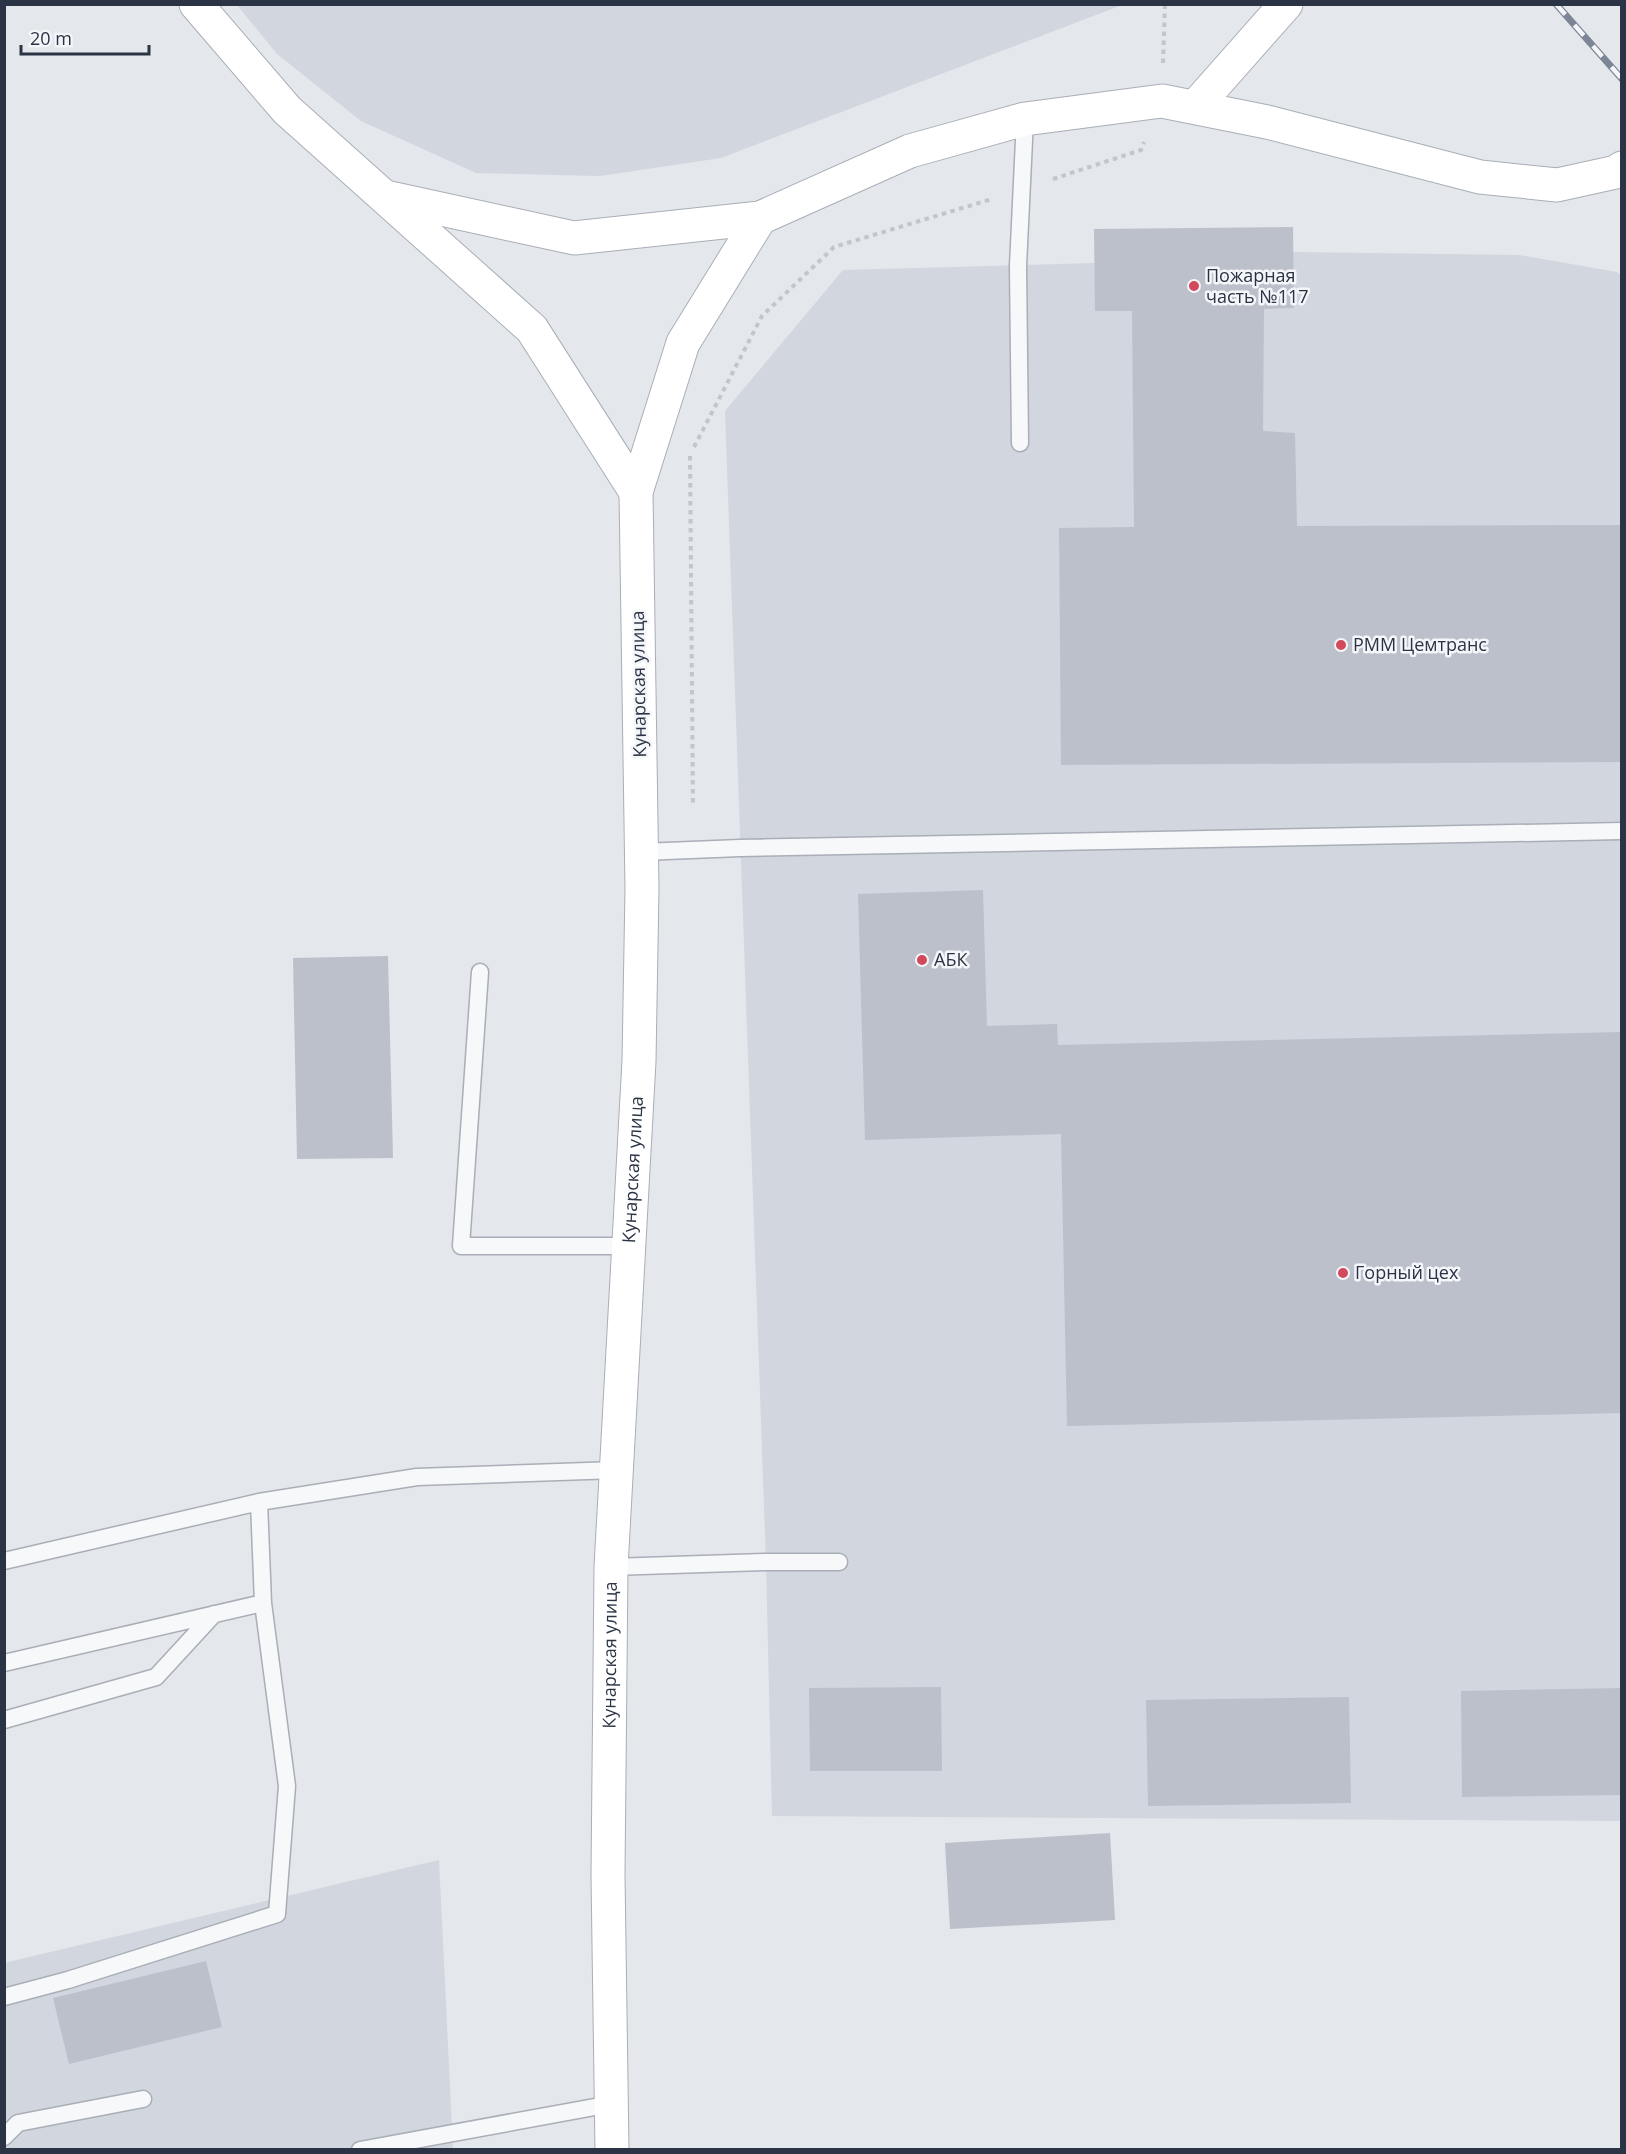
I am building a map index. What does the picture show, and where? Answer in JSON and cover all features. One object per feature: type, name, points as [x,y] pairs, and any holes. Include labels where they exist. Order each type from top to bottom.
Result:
[{"type":"main road","points":[[196,4],[287,110],[532,329],[636,492]]},
{"type":"main road","points":[[1195,107],[1286,4]]},
{"type":"main road","points":[[386,197],[574,238],[760,218],[910,151],[1025,119],[1162,101],[1267,122],[1480,177],[1557,185],[1616,172],[1622,168]]},
{"type":"main road","name":"Кунарская улица","points":[[612,2150],[608,1875],[611,1567],[639,1061],[642,852],[636,492],[683,343],[760,218]]},
{"type":"lane","points":[[1020,443],[1018,266],[1025,119]]},
{"type":"lane","points":[[642,852],[1622,831]]},
{"type":"lane","points":[[480,972],[461,1246],[629,1246]]},
{"type":"lane","points":[[4,1561],[259,1502],[417,1477],[616,1470]]},
{"type":"lane","points":[[4,1997],[68,1980],[277,1914],[287,1786],[263,1603],[259,1502]]},
{"type":"lane","points":[[611,1567],[839,1562]]},
{"type":"lane","points":[[4,1663],[263,1603]]},
{"type":"lane","points":[[4,1720],[156,1677],[214,1614]]},
{"type":"lane","points":[[4,2137],[18,2123],[143,2099]]},
{"type":"lane","points":[[360,2150],[611,2103]]},
{"type":"path","points":[[693,807],[690,455],[762,316],[834,248],[1141,150],[1162,101],[1165,4]]},
{"type":"shaded area","points":[[237,5],[1122,5],[721,158],[600,176],[476,173],[361,121],[277,54]]},
{"type":"shaded area","points":[[1293,252],[1519,255],[1617,272],[1621,275],[1621,1821],[772,1816],[766,1562],[725,411],[843,270],[1095,263],[1096,311],[1294,308]]},
{"type":"shaded area","points":[[439,1860],[453,2149],[5,2149],[4,1963]]},
{"type":"building","name":"РММ Цемтранс","points":[[1293,227],[1294,308],[1264,309],[1263,431],[1295,433],[1297,526],[1622,525],[1622,762],[1061,765],[1059,528],[1134,527],[1132,311],[1095,311],[1094,229]]},
{"type":"building","name":"Горный цех","points":[[983,890],[987,1026],[1057,1024],[1058,1045],[1622,1032],[1622,1413],[1067,1426],[1061,1134],[865,1140],[858,894]]},
{"type":"building","points":[[388,956],[393,1158],[297,1159],[293,958]]},
{"type":"building","points":[[941,1687],[942,1771],[810,1771],[809,1688]]},
{"type":"building","points":[[1622,1688],[1622,1795],[1462,1797],[1461,1691]]},
{"type":"building","points":[[1349,1697],[1351,1803],[1148,1806],[1146,1700]]},
{"type":"building","points":[[1110,1833],[1115,1920],[950,1929],[945,1843]]},
{"type":"building","points":[[206,1961],[222,2027],[69,2064],[53,1998]]},
{"type":"railway","points":[[1556,4],[1622,79]]},
{"type":"place","name":"Пожарная часть №117","points":[[1194,286]]},
{"type":"place","name":"РММ Цемтранс","points":[[1341,645]]},
{"type":"place","name":"АБК","points":[[922,960]]},
{"type":"place","name":"Горный цех","points":[[1343,1273]]}]
